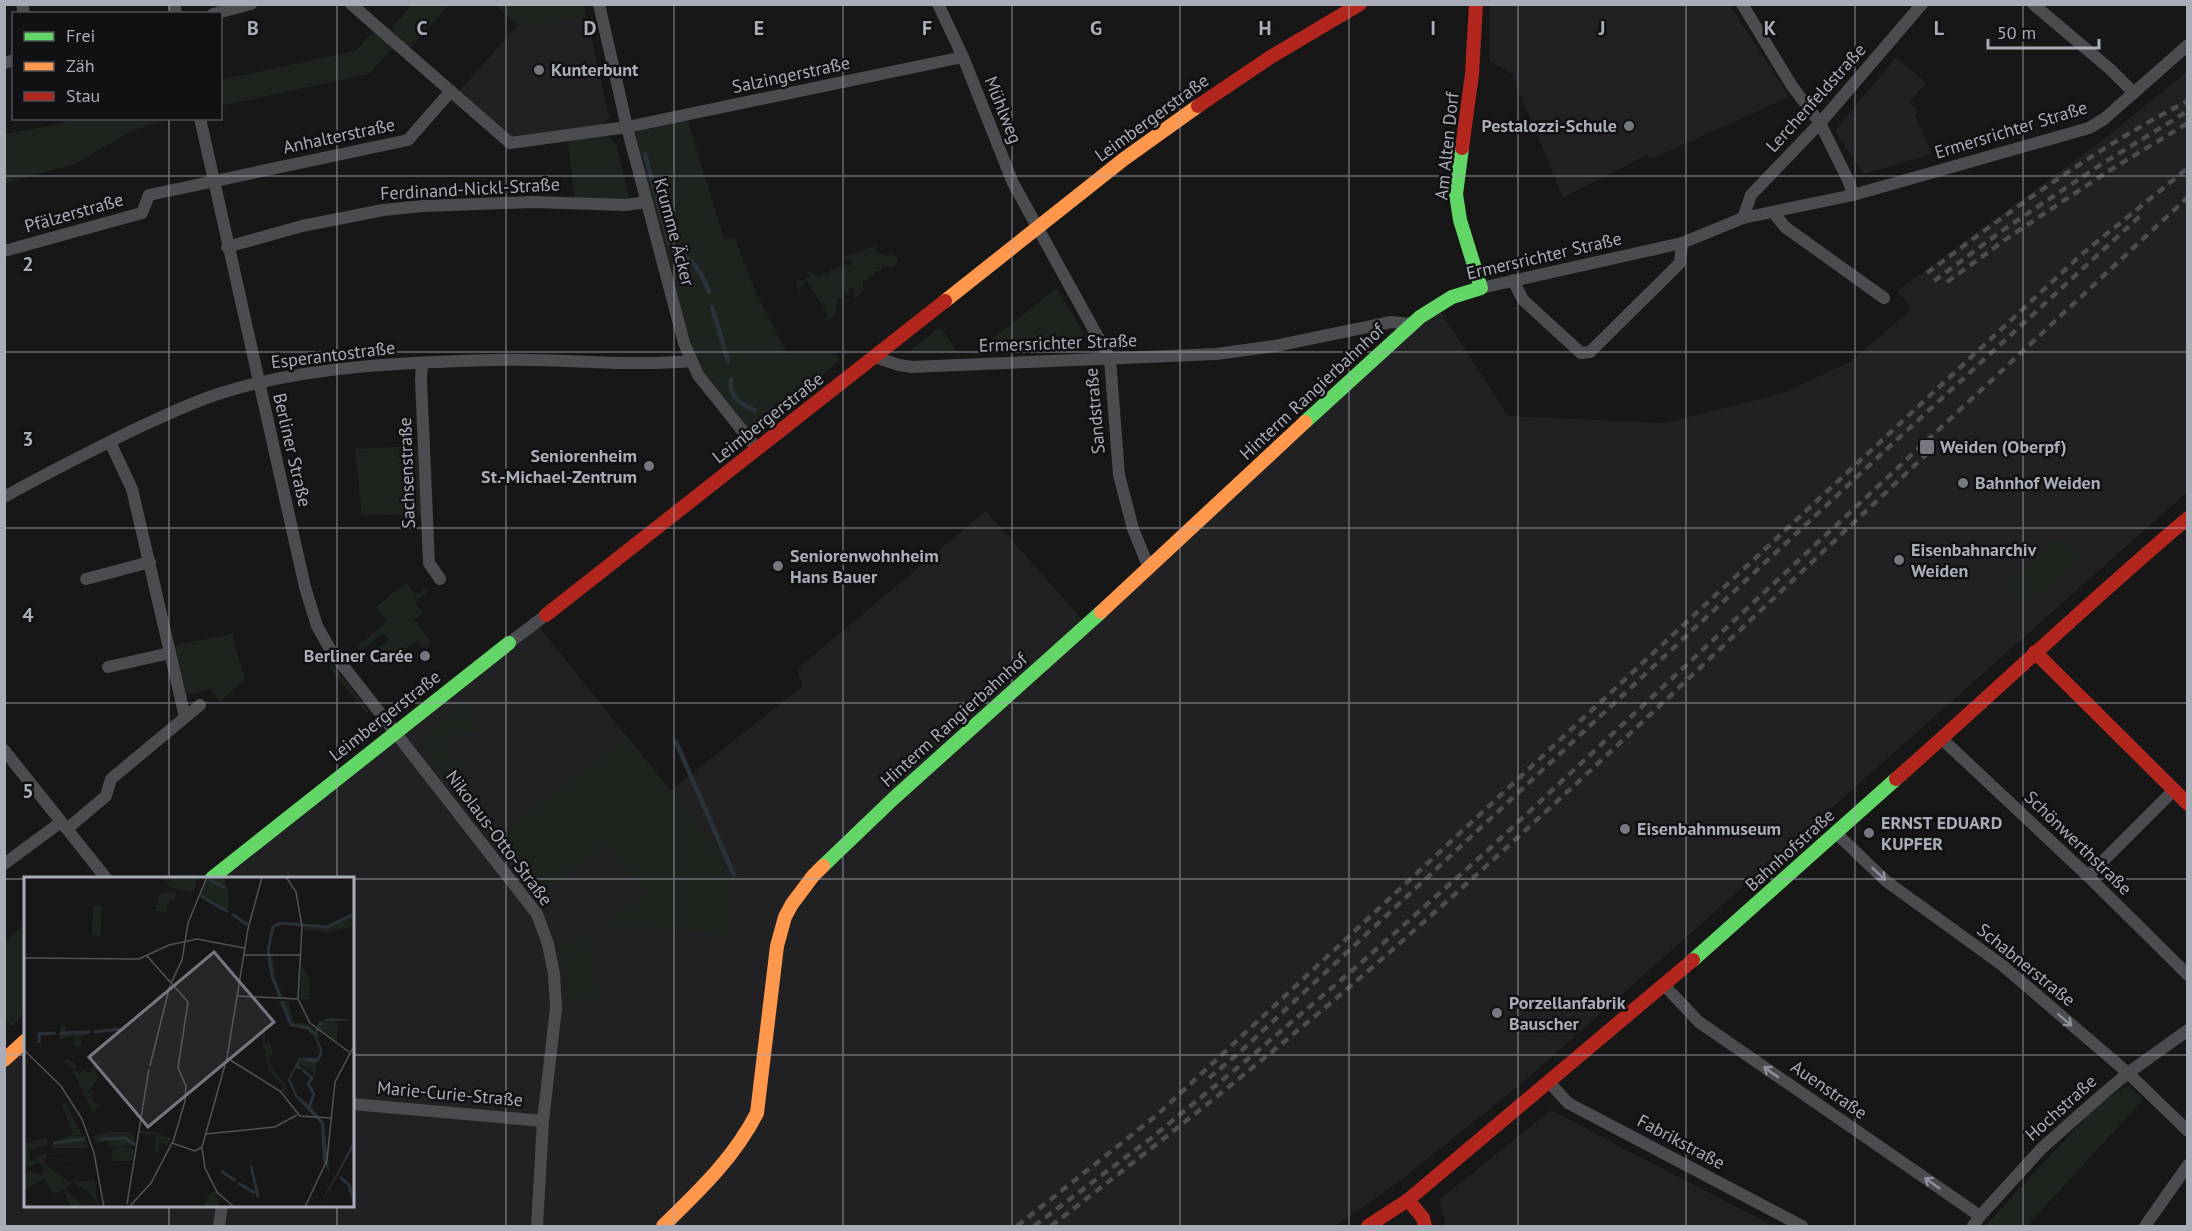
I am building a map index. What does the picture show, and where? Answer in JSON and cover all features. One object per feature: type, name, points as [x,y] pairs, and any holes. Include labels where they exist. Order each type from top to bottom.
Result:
[{"type":"street","points":[[221,12],[251,4]]},
{"type":"street","name":"Salzingerstraße","points":[[351,4],[510,143],[627,127],[963,57]]},
{"type":"street","name":"Krumme Äcker","points":[[599,4],[627,127],[684,343],[698,375],[757,449]]},
{"type":"street","name":"Mühlweg","points":[[938,4],[963,57],[1013,183],[1038,227]]},
{"type":"street","name":"Leimbergerstraße","points":[[214,877],[395,731],[875,357],[1124,159],[1198,106],[1312,31],[1360,4]]},
{"type":"street","name":"Am Alten Dorf","points":[[1476,4],[1472,74],[1456,194],[1460,220],[1481,288]]},
{"type":"street","points":[[1742,4],[1792,86],[1820,123],[1853,195]]},
{"type":"street","name":"Lerchenfeldstraße","points":[[1743,218],[1750,195],[1820,123],[1922,4]]},
{"type":"street","points":[[2033,4],[2110,69],[2134,93]]},
{"type":"street","name":"Ermersrichter Straße","points":[[875,357],[912,367],[1228,352],[1275,346],[1391,322],[1411,324],[1436,304],[1460,293],[1682,243],[1743,218],[1853,195],[2090,128],[2104,119],[2187,45]]},
{"type":"street","name":"Anhalterstraße","points":[[213,181],[408,140],[451,91]]},
{"type":"street","name":"Berliner Straße","points":[[200,120],[227,247],[312,613],[330,649],[395,731]]},
{"type":"street","name":"Pfälzerstraße","points":[[4,251],[142,213],[150,195],[213,181]]},
{"type":"street","name":"Ferdinand-Nickl-Straße","points":[[227,247],[302,226],[383,210],[533,201],[626,205],[647,202]]},
{"type":"street","points":[[1773,212],[1785,227],[1884,298]]},
{"type":"street","name":"Sandstraße","points":[[1038,227],[1110,359],[1119,475],[1133,530],[1149,568]]},
{"type":"street","points":[[1513,280],[1523,300],[1581,353],[1590,352],[1680,263],[1682,243]]},
{"type":"street","name":"Hinterm Rangierbahnhof","points":[[663,1227],[737,1149],[757,1113],[777,946],[785,917],[800,892],[826,862],[893,799],[1149,568],[1411,324]]},
{"type":"street","name":"Esperantostraße","points":[[4,497],[182,407],[259,383],[360,367],[422,363],[498,360],[663,363],[691,361]]},
{"type":"street","name":"Sachsenstraße","points":[[422,363],[429,563],[440,579]]},
{"type":"street","points":[[110,442],[132,489],[185,717]]},
{"type":"street","name":"Bahnhofstraße","points":[[1368,1227],[1408,1200],[1664,985],[2010,679],[2035,652],[2187,518]]},
{"type":"street","points":[[86,579],[150,562]]},
{"type":"street","points":[[2035,652],[2187,804]]},
{"type":"street","points":[[108,667],[170,653]]},
{"type":"street","points":[[4,864],[106,796],[111,779],[200,705]]},
{"type":"street","name":"Nikolaus-Otto-Straße","points":[[395,731],[537,914],[548,944],[554,974],[556,1008],[543,1121],[537,1227]]},
{"type":"street","name":"Schönwerthstraße","points":[[1942,738],[2088,876],[2187,975]]},
{"type":"street","points":[[4,750],[104,877]]},
{"type":"street","points":[[2088,876],[2173,790]]},
{"type":"street","name":"Schabnerstraße","points":[[1836,833],[1886,881],[2002,965],[2128,1073],[2187,1131]]},
{"type":"street","name":"Auenstraße","points":[[1664,985],[1700,1022],[1977,1221]]},
{"type":"street","name":"Hochstraße","points":[[1977,1221],[2042,1148],[2128,1073],[2187,1030]]},
{"type":"street","points":[[4,1060],[24,1042]]},
{"type":"street","name":"Fabrikstraße","points":[[1550,1083],[1568,1103],[1802,1227]]},
{"type":"street","name":"Marie-Curie-Straße","points":[[354,1104],[543,1121]]},
{"type":"street","points":[[2145,1227],[2187,1165]]},
{"type":"street","points":[[1408,1200],[1423,1218],[1425,1227]]},
{"type":"street","points":[[219,1227],[222,1207]]},
{"type":"shaded area","points":[[412,5],[449,5],[407,52],[396,44],[369,74],[222,106],[222,80],[356,51],[377,27],[386,34]]},
{"type":"shaded area","points":[[495,5],[583,5],[586,14],[546,25],[518,25]]},
{"type":"shaded area","name":"Pestalozzi-Schule","points":[[1490,5],[1730,5],[1789,97],[1651,159],[1647,155],[1563,198],[1512,74],[1490,61]]},
{"type":"shaded area","name":"Kunterbunt","points":[[586,14],[609,117],[601,126],[511,137],[459,91],[518,25],[546,25]]},
{"type":"shaded area","points":[[1896,57],[1926,83],[1909,102],[1919,111],[1915,116],[1932,154],[1864,174],[1836,133],[1837,128]]},
{"type":"shaded area","points":[[2187,72],[2187,492],[1522,1083],[1396,1184],[1335,1226],[672,1226],[742,1150],[781,950],[797,909],[831,867],[1412,331],[1441,312],[1508,416],[1665,423],[1780,394],[1850,362],[1912,309],[1897,291],[2109,135]]},
{"type":"shaded area","points":[[686,115],[724,239],[734,237],[756,293],[787,353],[834,353],[840,360],[749,435],[701,370],[686,342],[635,130]]},
{"type":"shaded area","points":[[68,120],[167,120],[131,131],[75,164],[5,183],[5,134],[55,125]]},
{"type":"shaded area","points":[[603,134],[617,147],[630,202],[575,198],[567,139]]},
{"type":"shaded area","points":[[878,246],[875,252],[889,256],[891,252],[898,260],[894,267],[882,266],[881,271],[875,271],[875,276],[869,276],[868,280],[863,280],[865,289],[854,299],[855,288],[849,288],[849,294],[843,293],[843,299],[838,298],[836,314],[826,321],[827,313],[806,280],[798,292],[796,279],[800,282],[810,277],[807,271],[820,277],[823,272],[828,274],[830,269],[835,271],[837,267],[842,269],[845,264],[851,266],[853,261],[843,257]]},
{"type":"shaded area","points":[[1057,288],[1082,331],[1081,343],[1070,346],[975,352]]},
{"type":"shaded area","points":[[940,327],[958,352],[911,352],[911,350]]},
{"type":"shaded area","points":[[417,446],[421,514],[362,516],[355,449]]},
{"type":"shaded area","points":[[986,511],[1082,619],[794,888],[750,1111],[731,1146],[654,1226],[5,1226],[4,1060],[24,1041],[24,1207],[354,1207],[354,877],[213,877],[536,623],[670,791],[803,686],[797,669]]},
{"type":"shaded area","points":[[2057,541],[2068,546],[2080,559],[2042,595],[2038,591],[2022,605],[2009,590],[2009,583],[2052,542]]},
{"type":"shaded area","points":[[406,583],[416,595],[425,588],[428,592],[415,602],[423,613],[414,620],[431,642],[423,648],[417,641],[402,652],[408,660],[400,666],[389,652],[371,666],[365,658],[389,640],[383,633],[360,651],[357,646],[387,622],[376,607]]},
{"type":"shaded area","points":[[232,634],[245,680],[220,701],[211,689],[186,695],[175,645]]},
{"type":"shaded area","points":[[332,664],[369,712],[367,713],[332,671],[330,666]]},
{"type":"shaded area","points":[[466,703],[472,711],[474,733],[446,736],[449,762],[460,760],[466,804],[428,757],[426,734]]},
{"type":"shaded area","points":[[627,736],[720,852],[730,876],[732,937],[677,929],[602,924],[647,894],[606,844],[537,896],[494,839]]},
{"type":"shaded area","points":[[24,927],[24,1015],[12,1026],[5,1019],[5,942]]},
{"type":"shaded area","points":[[589,934],[597,998],[567,1002],[565,975],[558,942]]},
{"type":"shaded area","points":[[2129,1085],[2143,1100],[2027,1226],[1985,1226],[2100,1102]]},
{"type":"shaded area","points":[[1550,1111],[1773,1226],[1446,1226],[1439,1200]]},
{"type":"waterway","points":[[645,154],[669,243],[695,266],[709,292]]},
{"type":"waterway","points":[[712,307],[728,361]]},
{"type":"waterway","points":[[731,379],[732,390],[737,399],[755,410]]},
{"type":"waterway","points":[[676,742],[734,875]]},
{"type":"railway","points":[[1927,273],[2087,160],[2188,101]]},
{"type":"railway","points":[[1934,281],[2003,230],[2100,165],[2188,111]]},
{"type":"railway","points":[[1947,282],[2009,237],[2107,172],[2188,123]]},
{"type":"railway","points":[[1017,1226],[1157,1115],[2082,254],[2188,168]]},
{"type":"railway","points":[[1034,1226],[1150,1139],[1248,1059],[1487,851],[2188,197]]},
{"type":"railway","points":[[1209,1078],[1240,1052],[2140,216]]},
{"type":"railway","points":[[1051,1226],[1251,1069],[1440,908],[1581,779],[1930,451]]},
{"type":"traffic: fast","points":[[1305,422],[1420,317],[1452,297],[1481,288],[1460,220],[1456,194],[1462,148]]},
{"type":"traffic: fast","points":[[823,866],[893,799],[1101,612]]},
{"type":"traffic: fast","points":[[213,877],[509,643]]},
{"type":"traffic: fast","points":[[1693,960],[1896,779]]},
{"type":"traffic: slow","points":[[945,301],[1124,159],[1198,106]]},
{"type":"traffic: slow","points":[[1101,612],[1305,422]]},
{"type":"traffic: slow","points":[[663,1226],[727,1159],[757,1113],[777,946],[785,917],[792,904],[823,866]]},
{"type":"traffic: slow","points":[[4,1060],[24,1042]]},
{"type":"traffic: jam","points":[[1198,106],[1269,58],[1360,4]]},
{"type":"traffic: jam","points":[[1462,148],[1472,74],[1476,4]]},
{"type":"traffic: jam","points":[[546,615],[945,301]]},
{"type":"traffic: jam","points":[[1896,779],[2188,518]]},
{"type":"traffic: jam","points":[[2035,652],[2188,804]]},
{"type":"traffic: jam","points":[[1368,1226],[1408,1200],[1693,960]]},
{"type":"traffic: jam","points":[[1408,1200],[1423,1218],[1425,1226]]},
{"type":"place","name":"Kunterbunt","points":[[539,70]]},
{"type":"place","name":"Pestalozzi-Schule","points":[[1629,126]]},
{"type":"place","name":"Weiden (Oberpf)","points":[[1927,447]]},
{"type":"place","name":"Seniorenheim St.-Michael-Zentrum","points":[[649,466]]},
{"type":"place","name":"Bahnhof Weiden","points":[[1963,483]]},
{"type":"place","name":"Eisenbahnarchiv Weiden","points":[[1899,560]]},
{"type":"place","name":"Seniorenwohnheim Hans Bauer","points":[[778,566]]},
{"type":"place","name":"Berliner Carée","points":[[425,656]]},
{"type":"place","name":"Eisenbahnmuseum","points":[[1625,829]]},
{"type":"place","name":"ERNST EDUARD KUPFER","points":[[1869,833]]},
{"type":"place","name":"Porzellanfabrik Bauscher","points":[[1497,1013]]}]
